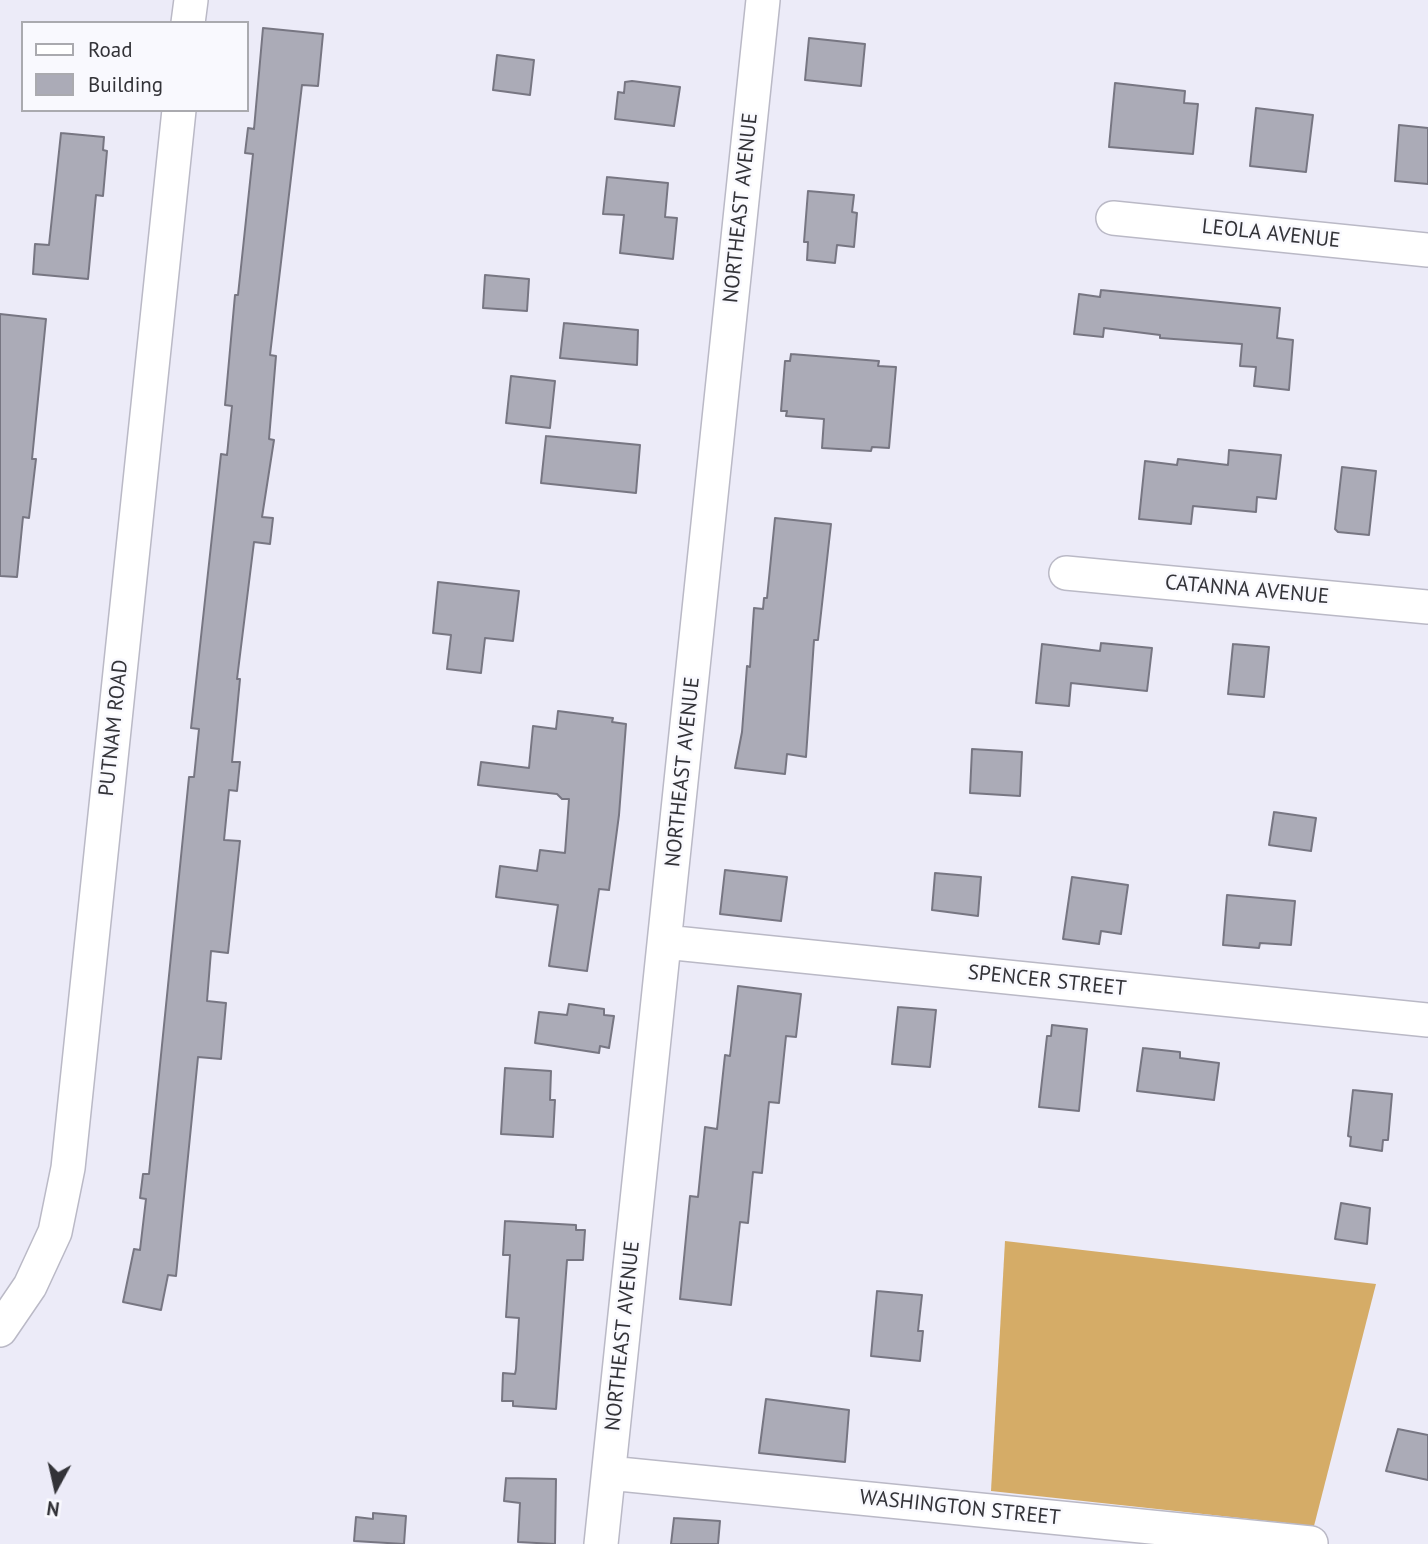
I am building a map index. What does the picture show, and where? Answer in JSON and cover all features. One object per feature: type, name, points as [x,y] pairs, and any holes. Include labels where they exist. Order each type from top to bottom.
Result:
[{"type":"street","points":[[188,21],[191,0]]},
{"type":"street","name":"NORTHEAST AVENUE","points":[[601,1544],[763,0]]},
{"type":"street","name":"PUTNAM ROAD","points":[[0,1331],[30,1286],[55,1232],[68,1168],[179,112]]},
{"type":"street","name":"LEOLA AVENUE","points":[[1113,218],[1428,250]]},
{"type":"street","name":"CATANNA AVENUE","points":[[1066,573],[1428,607]]},
{"type":"street","name":"SPENCER STREET","points":[[665,942],[1428,1020]]},
{"type":"street","name":"WASHINGTON STREET","points":[[609,1473],[1311,1544]]},
{"type":"shaded area","points":[[1005,1241],[1376,1284],[1314,1526],[991,1491]]},
{"type":"building","points":[[263,28],[323,34],[318,86],[302,85],[270,355],[276,356],[269,439],[274,440],[262,517],[273,518],[270,544],[254,542],[237,679],[240,679],[232,762],[240,762],[237,791],[229,790],[224,840],[240,841],[228,953],[211,951],[207,1001],[226,1003],[221,1059],[198,1057],[176,1276],[168,1275],[161,1310],[123,1302],[134,1249],[140,1250],[146,1199],[140,1198],[143,1174],[149,1174],[189,777],[194,777],[199,729],[191,728],[221,454],[227,455],[232,406],[225,405],[235,295],[238,295],[253,154],[245,153],[248,128],[254,129]]},
{"type":"building","points":[[809,38],[865,44],[861,86],[805,80]]},
{"type":"building","points":[[497,55],[534,60],[530,95],[493,90]]},
{"type":"building","points":[[625,82],[680,87],[674,126],[615,119],[618,92],[624,93]]},
{"type":"building","points":[[1115,83],[1185,91],[1184,103],[1198,104],[1193,154],[1109,147]]},
{"type":"building","points":[[1256,108],[1313,115],[1306,172],[1250,166]]},
{"type":"building","points":[[1399,125],[1428,128],[1428,184],[1395,181]]},
{"type":"building","points":[[61,133],[104,137],[103,150],[107,151],[103,196],[96,195],[88,279],[33,274],[35,244],[49,245]]},
{"type":"building","points":[[607,177],[668,183],[665,217],[677,218],[673,259],[620,253],[624,215],[603,214]]},
{"type":"building","points":[[808,191],[854,195],[852,212],[857,213],[854,247],[837,245],[835,263],[807,260],[808,242],[804,242]]},
{"type":"building","points":[[485,275],[529,279],[527,311],[483,308]]},
{"type":"building","points":[[1101,290],[1280,308],[1277,338],[1293,340],[1289,390],[1254,386],[1256,367],[1240,366],[1242,344],[1160,338],[1160,335],[1104,328],[1103,337],[1074,334],[1079,294],[1100,297]]},
{"type":"building","points":[[0,314],[46,319],[32,459],[36,459],[29,518],[23,517],[17,577],[0,576]]},
{"type":"building","points":[[564,323],[638,330],[637,365],[560,358]]},
{"type":"building","points":[[791,354],[879,361],[878,366],[896,367],[889,448],[872,447],[871,451],[822,448],[824,419],[786,416],[787,411],[781,411],[785,361],[790,361]]},
{"type":"building","points":[[511,376],[555,381],[550,428],[506,423]]},
{"type":"building","points":[[546,436],[640,445],[636,493],[541,483]]},
{"type":"building","points":[[1229,450],[1281,455],[1276,499],[1257,497],[1256,512],[1193,506],[1191,524],[1139,519],[1145,461],[1177,465],[1178,459],[1228,465]]},
{"type":"building","points":[[1342,467],[1376,471],[1369,535],[1338,532],[1335,529]]},
{"type":"building","points":[[775,518],[831,524],[818,640],[814,640],[806,757],[787,754],[785,774],[735,768],[742,732],[747,666],[750,667],[754,608],[763,609],[764,598],[767,598]]},
{"type":"building","points":[[438,582],[519,591],[513,641],[485,638],[481,673],[447,669],[451,635],[433,633]]},
{"type":"building","points":[[1101,643],[1152,648],[1147,691],[1071,683],[1069,706],[1036,703],[1042,644],[1100,651]]},
{"type":"building","points":[[1233,644],[1269,647],[1264,697],[1228,694]]},
{"type":"building","points":[[558,711],[613,718],[612,722],[626,724],[619,815],[609,890],[599,889],[587,971],[549,966],[558,905],[496,897],[500,866],[537,871],[540,850],[565,853],[569,799],[562,799],[557,794],[478,785],[481,762],[529,768],[533,726],[556,729]]},
{"type":"building","points":[[972,749],[1022,752],[1020,796],[970,793]]},
{"type":"building","points":[[1274,812],[1316,818],[1311,851],[1269,845]]},
{"type":"building","points":[[725,870],[787,877],[781,921],[720,914]]},
{"type":"building","points":[[935,873],[981,877],[978,916],[932,910]]},
{"type":"building","points":[[1072,877],[1128,885],[1121,934],[1101,931],[1099,944],[1063,939]]},
{"type":"building","points":[[1227,895],[1295,901],[1291,945],[1260,943],[1259,948],[1223,945]]},
{"type":"building","points":[[738,986],[801,994],[796,1037],[786,1036],[779,1103],[769,1102],[762,1173],[753,1172],[748,1223],[740,1222],[731,1305],[680,1299],[690,1196],[698,1197],[705,1127],[717,1129],[725,1055],[730,1056]]},
{"type":"building","points":[[569,1004],[604,1009],[604,1015],[614,1016],[609,1048],[600,1046],[599,1053],[535,1043],[539,1012],[567,1015]]},
{"type":"building","points":[[898,1007],[936,1010],[930,1067],[892,1064]]},
{"type":"building","points":[[1052,1025],[1087,1029],[1079,1111],[1039,1107],[1047,1036],[1051,1036]]},
{"type":"building","points":[[1143,1048],[1180,1052],[1180,1058],[1219,1063],[1214,1100],[1137,1091]]},
{"type":"building","points":[[505,1068],[551,1071],[550,1100],[555,1100],[553,1137],[501,1134]]},
{"type":"building","points":[[1353,1090],[1392,1094],[1388,1140],[1383,1140],[1382,1151],[1350,1146],[1351,1137],[1348,1136]]},
{"type":"building","points":[[1341,1203],[1370,1208],[1367,1244],[1335,1239]]},
{"type":"building","points":[[505,1221],[576,1225],[576,1230],[585,1230],[583,1260],[567,1260],[556,1409],[513,1406],[513,1401],[502,1401],[503,1373],[515,1374],[519,1318],[506,1317],[510,1255],[503,1255]]},
{"type":"building","points":[[877,1291],[922,1295],[918,1331],[923,1331],[920,1361],[871,1356]]},
{"type":"building","points":[[766,1399],[849,1410],[845,1462],[759,1453]]},
{"type":"building","points":[[1398,1429],[1428,1435],[1428,1480],[1386,1471]]},
{"type":"building","points":[[506,1478],[556,1479],[555,1544],[518,1542],[520,1503],[504,1501]]},
{"type":"building","points":[[373,1513],[406,1516],[404,1544],[354,1541],[356,1517],[373,1519]]},
{"type":"building","points":[[674,1518],[720,1521],[718,1544],[671,1544]]}]
